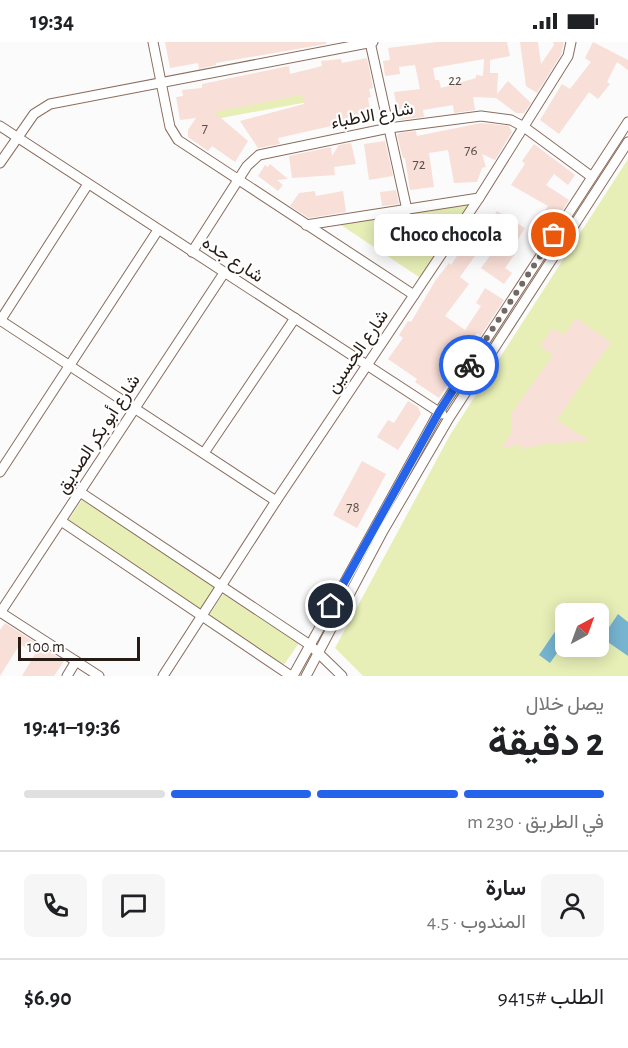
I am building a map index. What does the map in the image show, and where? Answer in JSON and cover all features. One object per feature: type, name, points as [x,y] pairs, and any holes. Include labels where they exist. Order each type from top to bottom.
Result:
[{"type":"street","points":[[153,42],[170,127],[178,140],[237,181],[414,295]]},
{"type":"street","points":[[0,163],[34,114],[50,105],[159,81],[371,42],[407,210]]},
{"type":"street","name":"شارع الحسين","points":[[164,676],[276,501],[479,198],[568,56],[571,42]]},
{"type":"street","name":"شارع الاطباء","points":[[192,252],[251,161],[265,152],[389,128],[481,116],[511,120],[592,177]]},
{"type":"street","points":[[61,521],[292,676],[439,412],[628,122]]},
{"type":"street","name":"شارع جده","points":[[0,126],[449,418]]},
{"type":"street","points":[[306,676],[383,531],[449,418],[628,142]]},
{"type":"street","points":[[88,184],[0,320],[276,501]]},
{"type":"street","points":[[306,225],[479,198]]},
{"type":"street","points":[[0,472],[158,230]]},
{"type":"street","name":"شارع أبو بكر الصديق","points":[[0,612],[224,273]]},
{"type":"street","points":[[204,453],[295,318]]},
{"type":"street","points":[[80,492],[310,645],[342,676]]},
{"type":"street","points":[[0,612],[99,676]]},
{"type":"street","points":[[66,676],[76,661]]},
{"type":"green space","points":[[354,81],[356,93],[205,121],[204,111]]},
{"type":"green space","points":[[628,159],[628,676],[363,676],[335,648],[450,435]]},
{"type":"green space","points":[[478,193],[422,279],[335,221],[407,210]]},
{"type":"green space","points":[[84,497],[215,588],[199,612],[67,522]]},
{"type":"green space","points":[[223,594],[299,643],[283,666],[208,617]]},
{"type":"water","points":[[618,614],[628,622],[628,656],[609,643],[609,628]]},
{"type":"water","points":[[555,632],[555,656],[550,663],[539,655]]},
{"type":"building","points":[[165,42],[326,42],[326,44],[216,63],[216,65],[199,69],[198,63],[170,68]]},
{"type":"building","points":[[437,42],[507,42],[510,56],[490,60],[490,73],[498,73],[497,94],[508,81],[531,103],[524,113],[516,113],[496,98],[473,97],[475,110],[454,113],[453,105],[423,110],[424,117],[399,120],[394,92],[420,89],[415,65],[399,67],[400,74],[385,76],[383,61],[390,60],[388,48]],"holes":[[[484,59],[483,76],[476,75],[476,78],[441,88],[439,80],[435,80],[433,68]]]},
{"type":"building","points":[[520,42],[538,42],[541,64],[554,45],[553,42],[564,42],[561,55],[537,93],[526,86]]},
{"type":"building","points":[[593,42],[628,60],[628,70],[617,62],[607,82],[610,84],[598,99],[589,92],[559,134],[540,120],[562,84],[570,89],[591,62],[585,58]]},
{"type":"building","points":[[367,58],[373,88],[369,89],[371,97],[368,98],[371,114],[348,118],[349,122],[278,138],[280,144],[258,148],[240,121],[304,104],[302,95],[214,112],[248,141],[235,162],[212,146],[208,151],[188,137],[188,130],[196,118],[180,120],[176,97],[183,96],[182,90],[202,88],[202,84],[289,66],[290,74],[322,66],[321,61],[341,59],[342,63]]},
{"type":"building","points":[[481,123],[509,126],[512,132],[495,160],[482,154],[486,167],[482,168],[477,182],[454,183],[448,150],[429,153],[434,187],[410,190],[405,158],[403,158],[397,135],[399,133],[416,131],[417,136]]},
{"type":"building","points":[[385,141],[393,176],[369,180],[364,144]]},
{"type":"building","points":[[351,143],[356,164],[334,167],[335,175],[292,178],[289,156],[331,147],[332,156],[339,145]]},
{"type":"building","points":[[534,144],[575,175],[568,185],[554,174],[546,185],[569,200],[547,234],[535,227],[548,206],[511,185],[525,164],[522,161]]},
{"type":"building","points":[[270,164],[288,179],[277,180],[283,185],[278,191],[258,176],[265,165],[268,167]]},
{"type":"building","points":[[396,190],[399,204],[382,206],[380,192]]},
{"type":"building","points":[[315,191],[316,196],[343,191],[346,212],[309,218],[290,206],[299,193]]},
{"type":"building","points":[[497,211],[525,228],[513,248],[517,251],[505,268],[512,273],[504,284],[481,268],[503,238],[492,232],[460,277],[469,284],[445,316],[465,330],[481,306],[476,303],[485,288],[504,300],[481,335],[477,333],[445,378],[450,381],[439,398],[415,382],[417,379],[388,359],[403,338],[399,335],[408,321],[411,322],[435,281],[449,263],[451,265],[471,235],[466,232],[475,220],[486,228]]},
{"type":"building","points":[[576,318],[611,342],[557,420],[589,441],[547,444],[522,449],[521,445],[502,448],[512,431],[511,414],[553,355],[540,346],[553,328],[564,335]]},
{"type":"building","points":[[408,401],[418,407],[421,414],[398,450],[377,437],[388,420],[394,423]]},
{"type":"building","points":[[362,461],[386,474],[357,528],[333,515]]},
{"type":"building","points":[[5,623],[64,661],[54,676],[22,676],[35,654],[20,644],[0,676],[0,630]]},
{"type":"way so far","points":[[469,365],[554,235]]},
{"type":"place","name":"Choco chocola","points":[[554,235]]},
{"type":"route","points":[[331,606],[372,528],[469,365]]}]
